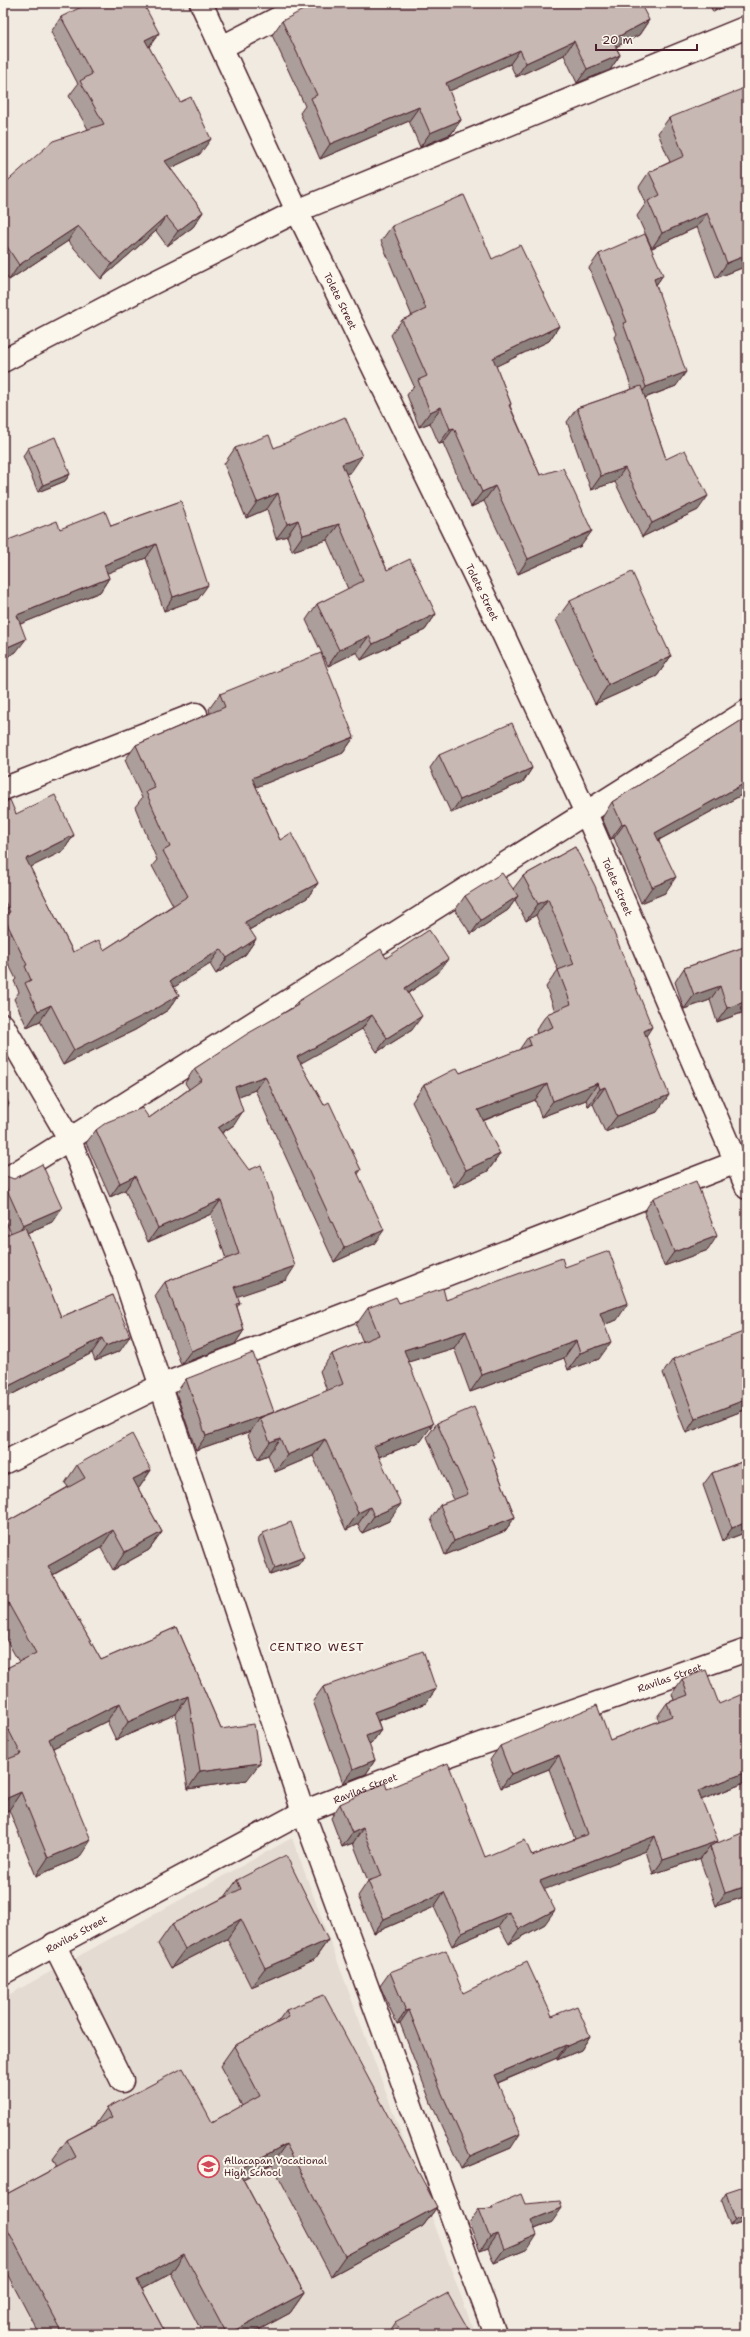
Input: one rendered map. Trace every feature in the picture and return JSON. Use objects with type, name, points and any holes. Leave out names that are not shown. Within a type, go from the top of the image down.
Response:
[{"type":"street","name":"Tolete Street","points":[[201,3],[298,211],[490,608],[586,813],[741,1160],[747,1188]]},
{"type":"street","points":[[222,47],[307,3]]},
{"type":"street","points":[[3,361],[143,288],[298,211],[747,27]]},
{"type":"street","points":[[3,1182],[747,711]]},
{"type":"street","points":[[3,789],[196,714]]},
{"type":"street","points":[[3,1025],[70,1140],[123,1273],[303,1812],[495,2334]]},
{"type":"street","points":[[3,1463],[160,1386],[741,1160]]},
{"type":"street","name":"Ravilas Street","points":[[3,1973],[54,1944],[303,1812],[447,1756],[747,1650]]},
{"type":"street","points":[[54,1944],[122,2081]]},
{"type":"shaded area","name":"Allacapan Vocational High School","points":[[292,1838],[475,2334],[3,2334],[3,1998]]},
{"type":"building","points":[[89,3],[143,3],[159,33],[145,40],[180,102],[191,97],[211,139],[165,161],[203,212],[178,231],[166,216],[112,264],[78,226],[19,265],[6,245],[3,246],[3,185],[53,141],[104,124],[80,81],[92,74],[61,17]]},
{"type":"building","points":[[316,3],[640,3],[649,20],[612,40],[620,55],[587,69],[574,41],[526,63],[520,50],[446,83],[461,120],[430,133],[419,107],[330,144],[311,98],[317,95],[282,21]]},
{"type":"building","points":[[747,87],[747,255],[727,263],[707,213],[662,233],[648,201],[660,195],[649,172],[684,156],[669,118]]},
{"type":"building","points":[[464,195],[492,259],[520,245],[559,326],[493,358],[511,404],[509,405],[540,475],[563,468],[592,531],[528,559],[495,486],[482,492],[454,428],[450,429],[441,407],[430,412],[418,380],[427,376],[402,320],[426,309],[392,226]]},
{"type":"building","points":[[645,234],[663,275],[654,279],[686,372],[646,387],[623,323],[627,322],[599,254]]},
{"type":"building","points":[[641,386],[666,459],[685,450],[708,496],[652,523],[625,468],[601,476],[577,408]]},
{"type":"building","points":[[345,417],[362,456],[342,464],[387,570],[410,559],[436,614],[373,644],[369,636],[339,650],[317,604],[363,581],[339,524],[303,535],[298,520],[287,524],[278,493],[257,502],[235,448],[269,435],[274,448]]},
{"type":"building","points":[[55,437],[70,474],[43,485],[28,448]]},
{"type":"building","points":[[181,501],[208,585],[173,597],[156,544],[104,565],[109,578],[17,615],[26,639],[3,649],[3,542],[57,521],[60,529],[105,511],[111,526]]},
{"type":"building","points":[[632,572],[671,656],[608,685],[570,601]]},
{"type":"building","points":[[321,653],[354,737],[252,778],[280,840],[291,833],[318,883],[245,922],[256,939],[227,958],[221,949],[170,981],[179,995],[146,1014],[74,1050],[51,1005],[38,1011],[25,983],[31,980],[25,966],[27,965],[3,915],[10,912],[3,898],[3,803],[10,800],[16,814],[55,795],[74,835],[26,859],[73,952],[99,940],[104,950],[188,896],[163,851],[170,847],[146,792],[155,788],[136,745],[225,707],[220,694]]},
{"type":"building","points":[[747,717],[747,782],[655,833],[676,877],[652,887],[625,823],[622,824],[612,802]]},
{"type":"building","points":[[512,723],[532,768],[460,800],[439,755]]},
{"type":"building","points":[[575,847],[595,886],[652,1027],[644,1031],[669,1095],[617,1116],[605,1087],[600,1089],[598,1083],[553,1101],[547,1084],[478,1110],[500,1154],[466,1170],[424,1085],[457,1068],[460,1073],[531,1045],[528,1037],[553,1027],[547,1014],[571,1004],[558,970],[574,964],[548,899],[538,904],[523,876]]},
{"type":"building","points":[[502,873],[518,896],[481,920],[465,896]]},
{"type":"building","points":[[429,930],[448,959],[405,988],[422,1016],[387,1038],[372,1015],[297,1057],[324,1105],[329,1102],[361,1170],[357,1172],[384,1230],[344,1248],[265,1076],[235,1087],[243,1111],[218,1128],[249,1170],[261,1165],[295,1266],[234,1287],[240,1303],[236,1304],[244,1330],[191,1351],[165,1282],[239,1254],[221,1200],[158,1228],[135,1176],[120,1183],[96,1130],[107,1122],[142,1108],[149,1118],[202,1080],[194,1069],[247,1034],[298,1005],[297,1002],[381,949],[386,958]]},
{"type":"building","points":[[747,946],[747,1001],[727,1008],[720,986],[694,995],[684,968]]},
{"type":"building","points":[[3,1091],[9,1104],[3,1107]]},
{"type":"building","points":[[42,1164],[62,1208],[23,1225],[3,1181],[3,1175],[14,1179]]},
{"type":"building","points":[[696,1181],[717,1236],[674,1252],[653,1198]]},
{"type":"building","points":[[25,1227],[61,1317],[113,1295],[130,1336],[106,1346],[102,1338],[3,1389],[3,1236]]},
{"type":"building","points":[[609,1251],[628,1303],[600,1313],[611,1342],[580,1353],[576,1341],[482,1375],[466,1331],[404,1350],[433,1424],[374,1446],[401,1504],[374,1516],[370,1507],[358,1513],[325,1439],[287,1455],[280,1438],[270,1442],[260,1418],[343,1384],[332,1354],[379,1335],[368,1308],[396,1297],[399,1303],[443,1288],[446,1300],[562,1258],[565,1267]]},
{"type":"building","points":[[743,1332],[747,1344],[747,1399],[695,1419],[673,1359]]},
{"type":"building","points":[[253,1353],[274,1412],[206,1436],[186,1379]]},
{"type":"building","points":[[474,1407],[495,1458],[492,1459],[515,1517],[454,1541],[440,1505],[468,1494],[437,1423]]},
{"type":"building","points":[[132,1434],[151,1470],[133,1479],[162,1532],[125,1552],[113,1530],[48,1566],[101,1660],[177,1627],[221,1729],[254,1724],[260,1763],[200,1771],[188,1696],[128,1722],[120,1703],[49,1739],[91,1840],[48,1858],[21,1792],[3,1800],[3,1761],[21,1754],[3,1719],[3,1670],[36,1653],[3,1594],[3,1524],[85,1478],[77,1465]]},
{"type":"building","points":[[747,1460],[747,1522],[732,1528],[712,1473]]},
{"type":"building","points":[[291,1522],[304,1557],[275,1568],[263,1533]]},
{"type":"building","points":[[423,1651],[436,1689],[374,1712],[381,1730],[366,1736],[375,1760],[353,1769],[323,1687]]},
{"type":"building","points":[[706,1670],[719,1704],[747,1692],[747,1772],[698,1791],[718,1841],[663,1860],[655,1836],[540,1881],[555,1910],[519,1929],[509,1912],[462,1932],[444,1892],[384,1919],[368,1881],[382,1876],[363,1828],[352,1833],[340,1804],[385,1783],[387,1789],[448,1763],[485,1857],[525,1840],[532,1856],[588,1834],[559,1755],[511,1774],[500,1746],[597,1705],[610,1740],[672,1716],[667,1703],[688,1695],[682,1679]]},
{"type":"building","points":[[747,1831],[747,1886],[725,1893],[710,1846]]},
{"type":"building","points":[[286,1855],[328,1940],[265,1968],[241,1919],[185,1949],[172,1924],[241,1889],[237,1880]]},
{"type":"building","points":[[446,1950],[463,1993],[527,1962],[552,2016],[577,2006],[590,2036],[494,2075],[520,2134],[470,2156],[440,2089],[409,2010],[406,2011],[390,1972]]},
{"type":"building","points":[[324,1995],[437,2207],[345,2256],[286,2144],[238,2170],[304,2293],[227,2334],[184,2254],[137,2280],[166,2334],[63,2334],[3,2221],[3,2196],[76,2157],[67,2140],[112,2117],[107,2108],[183,2068],[212,2122],[260,2096],[234,2046],[289,2017],[286,2010]]},
{"type":"building","points":[[747,2186],[747,2215],[735,2219],[726,2193]]},
{"type":"building","points":[[521,2194],[525,2204],[560,2201],[562,2208],[531,2220],[537,2235],[504,2249],[498,2234],[490,2237],[479,2209],[493,2208],[492,2206]]},
{"type":"building","points":[[448,2293],[471,2334],[388,2334],[398,2328],[395,2322]]},
{"type":"place","name":"Allacapan Vocational High School","points":[[208,2166]]},
{"type":"district","name":"CENTRO WEST","points":[[317,1647]]}]
